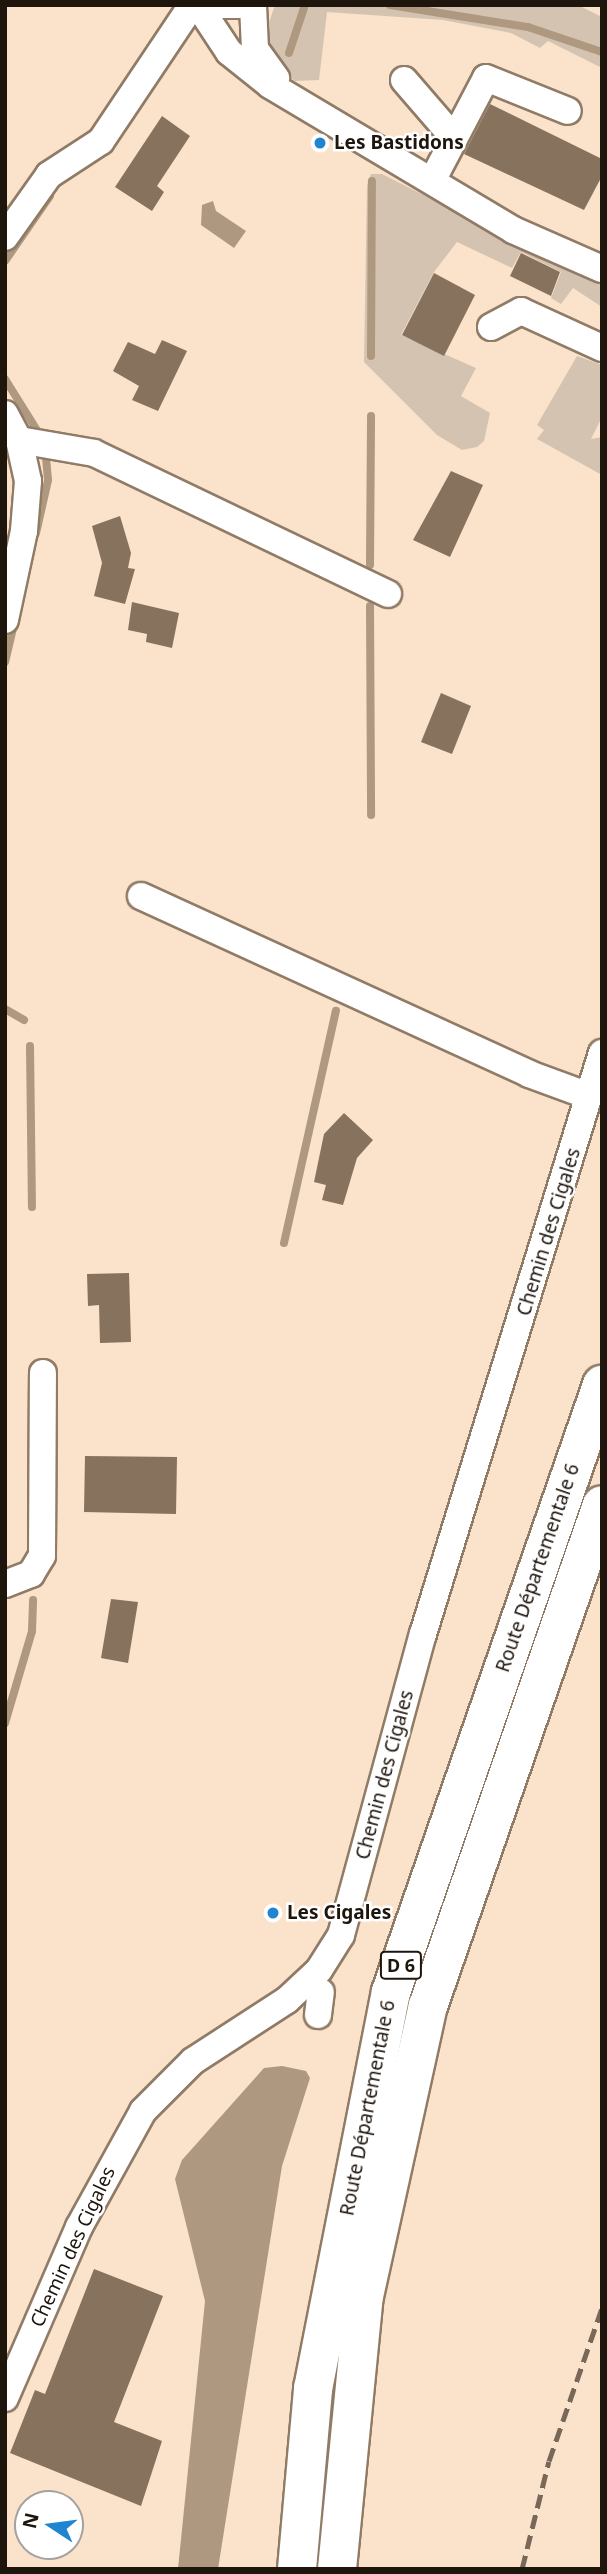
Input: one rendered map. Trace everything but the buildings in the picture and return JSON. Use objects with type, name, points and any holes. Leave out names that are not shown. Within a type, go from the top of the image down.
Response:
[{"type":"highway","name":"Route Départementale 6","points":[[297,2569],[313,2389],[391,1992],[602,1385]]},
{"type":"highway","name":"Route Départementale 6","points":[[337,2569],[364,2296],[428,2006],[602,1505]]},
{"type":"street","points":[[5,237],[49,175],[101,141],[192,5]]},
{"type":"street","points":[[199,5],[239,5]]},
{"type":"street","points":[[199,5],[229,52],[300,101],[513,230],[602,269]]},
{"type":"street","points":[[253,5],[255,49],[269,72],[300,101]]},
{"type":"street","points":[[432,181],[486,78],[568,111]]},
{"type":"street","points":[[404,80],[454,138]]},
{"type":"street","points":[[491,327],[521,311],[602,348]]},
{"type":"street","points":[[5,414],[19,440],[28,481],[24,531],[5,620]]},
{"type":"street","points":[[19,440],[94,453],[388,594]]},
{"type":"street","points":[[141,896],[529,1074],[589,1096]]},
{"type":"street","name":"Chemin des Cigales","points":[[5,2398],[79,2227],[143,2111],[193,2061],[295,1993],[319,1970],[341,1935],[423,1634],[602,1053]]},
{"type":"street","points":[[5,1584],[31,1574],[42,1556],[43,1373]]},
{"type":"shaded area","points":[[275,5],[578,5],[602,17],[602,68],[548,41],[540,48],[511,33],[443,20],[327,12],[319,80],[295,81],[269,63],[266,31]]},
{"type":"shaded area","points":[[371,174],[382,174],[602,285],[602,307],[573,288],[561,304],[551,298],[561,272],[521,252],[512,268],[457,242],[434,272],[401,335],[476,368],[461,396],[490,413],[484,441],[477,447],[462,450],[437,435],[364,362],[367,186]]},
{"type":"shaded area","points":[[213,201],[216,211],[246,231],[234,248],[201,225],[202,205]]},
{"type":"shaded area","points":[[577,356],[602,365],[602,417],[591,439],[602,437],[602,475],[537,439],[544,430],[537,425]]},
{"type":"shaded area","points":[[282,2066],[306,2071],[310,2078],[282,2166],[218,2569],[178,2569],[205,2301],[175,2179],[182,2160],[264,2068]]},
{"type":"waterway","points":[[289,53],[305,5]]},
{"type":"waterway","points":[[390,5],[528,27],[602,52]]},
{"type":"waterway","points":[[371,356],[372,181]]},
{"type":"waterway","points":[[5,261],[50,196]]},
{"type":"waterway","points":[[5,379],[38,432]]},
{"type":"waterway","points":[[370,565],[371,416]]},
{"type":"waterway","points":[[36,533],[48,480],[46,457]]},
{"type":"waterway","points":[[370,606],[371,815]]},
{"type":"waterway","points":[[5,662],[15,620]]},
{"type":"waterway","points":[[5,1009],[24,1020]]},
{"type":"waterway","points":[[284,1243],[336,1011]]},
{"type":"waterway","points":[[30,1046],[32,1207]]},
{"type":"waterway","points":[[5,1723],[32,1631],[33,1600]]},
{"type":"railway","points":[[522,2569],[549,2461],[602,2308]]},
{"type":"place","name":"Les Bastidons","points":[[320,143]]},
{"type":"place","name":"Les Cigales","points":[[273,1913]]}]
